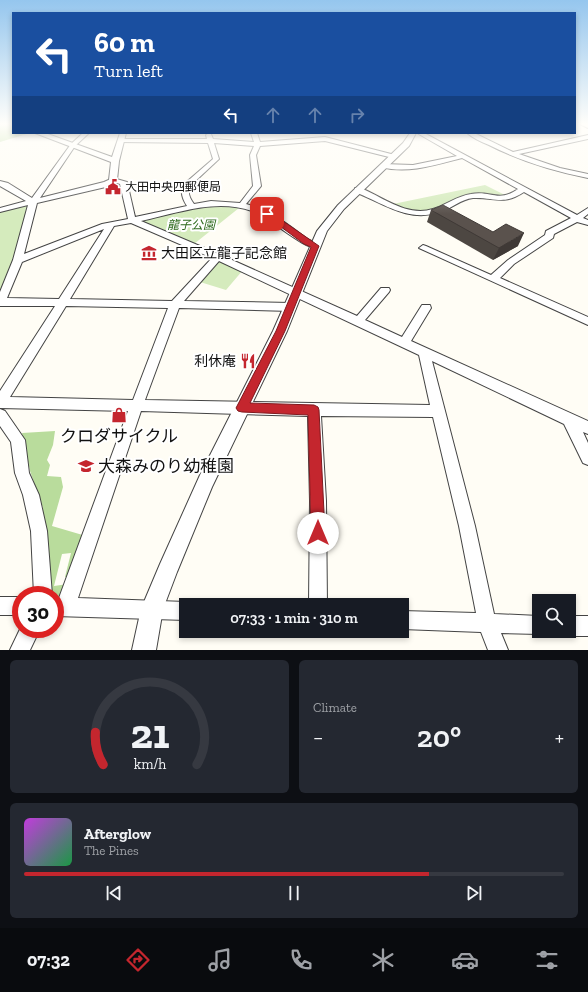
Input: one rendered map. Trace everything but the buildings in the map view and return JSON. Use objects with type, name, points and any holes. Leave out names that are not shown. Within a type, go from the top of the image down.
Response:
[{"type":"street","points":[[66,154],[33,202],[18,260],[0,302],[175,304],[293,300]]},
{"type":"street","points":[[98,154],[115,161]]},
{"type":"street","points":[[113,180],[117,154]]},
{"type":"street","points":[[191,206],[187,200],[185,189],[186,185],[216,159],[215,154]]},
{"type":"street","points":[[241,206],[257,186],[253,162],[254,154]]},
{"type":"street","points":[[368,154],[388,161],[394,169],[408,168],[463,156]]},
{"type":"street","points":[[144,650],[152,609],[167,572],[206,481],[293,300],[315,246],[327,222],[395,154]]},
{"type":"street","points":[[460,154],[588,223]]},
{"type":"street","points":[[516,154],[552,169],[588,176]]},
{"type":"street","points":[[0,210],[107,184],[113,180],[123,182],[132,220]]},
{"type":"street","points":[[0,183],[6,185],[33,202]]},
{"type":"street","points":[[358,190],[376,197],[391,207],[416,213],[429,213],[467,197],[485,196],[505,198],[524,189]]},
{"type":"street","points":[[18,260],[111,225],[191,206],[224,202],[267,214],[306,242],[315,246]]},
{"type":"street","points":[[495,279],[496,275],[510,262],[550,236],[549,233],[573,220],[578,219],[588,210]]},
{"type":"street","points":[[132,220],[218,257],[293,300],[358,322],[588,428]]},
{"type":"street","points":[[0,402],[111,225]]},
{"type":"street","points":[[423,248],[588,321]]},
{"type":"street","points":[[64,597],[175,304],[218,257]]},
{"type":"street","points":[[358,322],[385,290]]},
{"type":"street","points":[[404,344],[426,308]]},
{"type":"street","points":[[424,353],[467,526],[487,623],[498,650]]},
{"type":"street","points":[[0,402],[314,410],[438,411]]},
{"type":"street","points":[[314,410],[318,501],[318,598]]},
{"type":"street","points":[[0,415],[18,440],[22,473],[30,495],[39,531],[42,586]]},
{"type":"street","points":[[568,419],[588,458]]},
{"type":"street","points":[[0,606],[12,606]]},
{"type":"street","points":[[64,608],[179,611]]},
{"type":"street","points":[[409,620],[532,625]]},
{"type":"street","points":[[576,626],[588,626]]},
{"type":"street","points":[[20,650],[26,638]]},
{"type":"green space","points":[[485,185],[507,196],[482,194],[435,209],[420,212],[405,210],[393,204]]},
{"type":"green space","points":[[32,204],[0,302],[0,210]]},
{"type":"green space","name":"龍子公園","points":[[222,204],[239,208],[194,244],[141,221],[192,208]]},
{"type":"green space","points":[[220,261],[243,270],[226,290],[200,282]]},
{"type":"green space","points":[[55,431],[53,445],[47,460],[50,465],[47,476],[61,477],[63,487],[52,526],[86,536],[64,600],[64,586],[54,586],[50,586],[43,536],[43,508],[30,471],[22,433]],"holes":[[[71,553],[65,577],[70,577],[68,584],[54,586],[62,554]]]},
{"type":"place","name":"大田中央四郵便局","points":[[113,187]]},
{"type":"place","name":"大田区立龍子記念館","points":[[149,253]]},
{"type":"place","name":"利休庵","points":[[248,361]]},
{"type":"place","name":"クロダサイクル","points":[[119,415]]},
{"type":"place","name":"大森みのり幼稚園","points":[[86,466]]},
{"type":"route","points":[[267,214],[306,242],[315,246],[280,331],[242,408],[314,410],[318,533]]}]
